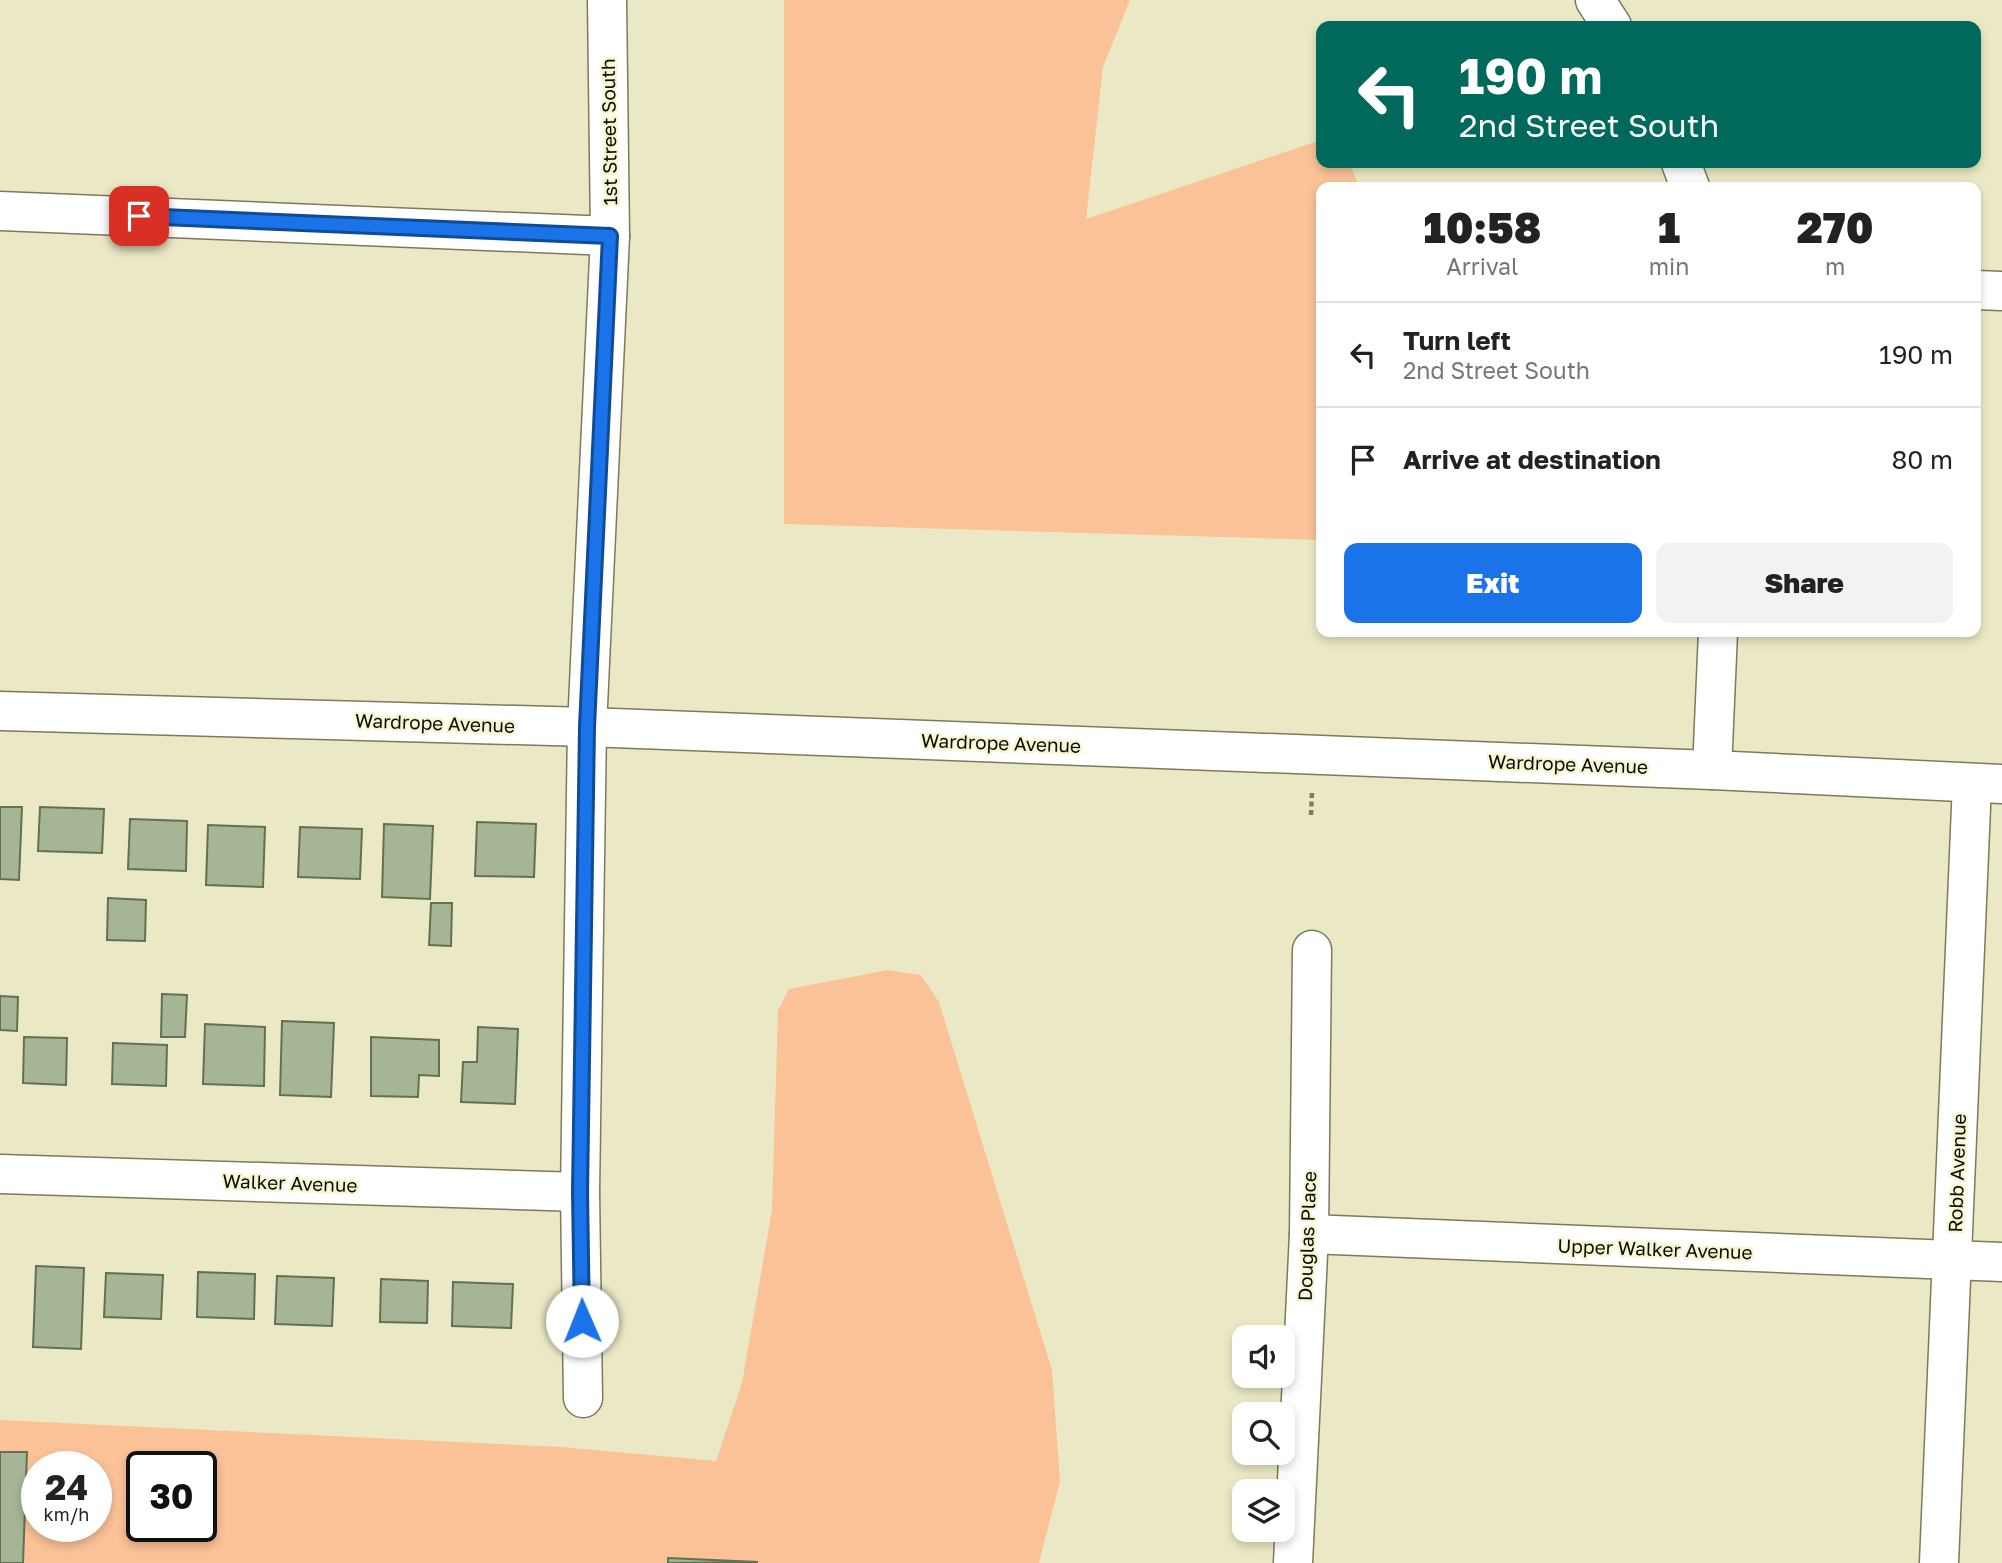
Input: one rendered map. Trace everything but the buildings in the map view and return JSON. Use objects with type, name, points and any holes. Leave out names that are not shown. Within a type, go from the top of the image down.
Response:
[{"type":"street","name":"1st Street South","points":[[583,1398],[580,1192],[587,727],[610,236],[607,0]]},
{"type":"street","points":[[1595,0],[1609,21]]},
{"type":"street","points":[[0,211],[610,236]]},
{"type":"street","points":[[1981,290],[2002,291]]},
{"type":"street","points":[[1712,770],[1718,637]]},
{"type":"street","name":"Wardrope Avenue","points":[[0,711],[587,727],[1712,770],[1987,784]]},
{"type":"street","name":"Robb Avenue","points":[[1939,1563],[1954,1261],[1987,784]]},
{"type":"street","name":"Douglas Place","points":[[1293,1563],[1309,1234],[1312,950]]},
{"type":"street","name":"Walker Avenue","points":[[0,1174],[580,1192]]},
{"type":"street","name":"Upper Walker Avenue","points":[[1309,1234],[2002,1262]]},
{"type":"path","points":[[1311,815],[1312,786]]},
{"type":"shaded area","points":[[784,0],[1130,0],[1103,67],[1086,219],[1316,142],[1316,168],[1352,168],[1357,182],[1316,182],[1316,540],[784,524]]},
{"type":"shaded area","points":[[888,970],[921,975],[939,1002],[1052,1370],[1060,1481],[1039,1563],[0,1563],[0,1420],[561,1447],[716,1461],[742,1383],[772,1210],[778,1011],[789,989]]},
{"type":"route","points":[[139,216],[610,236],[587,727],[580,1192],[582,1321]]}]
